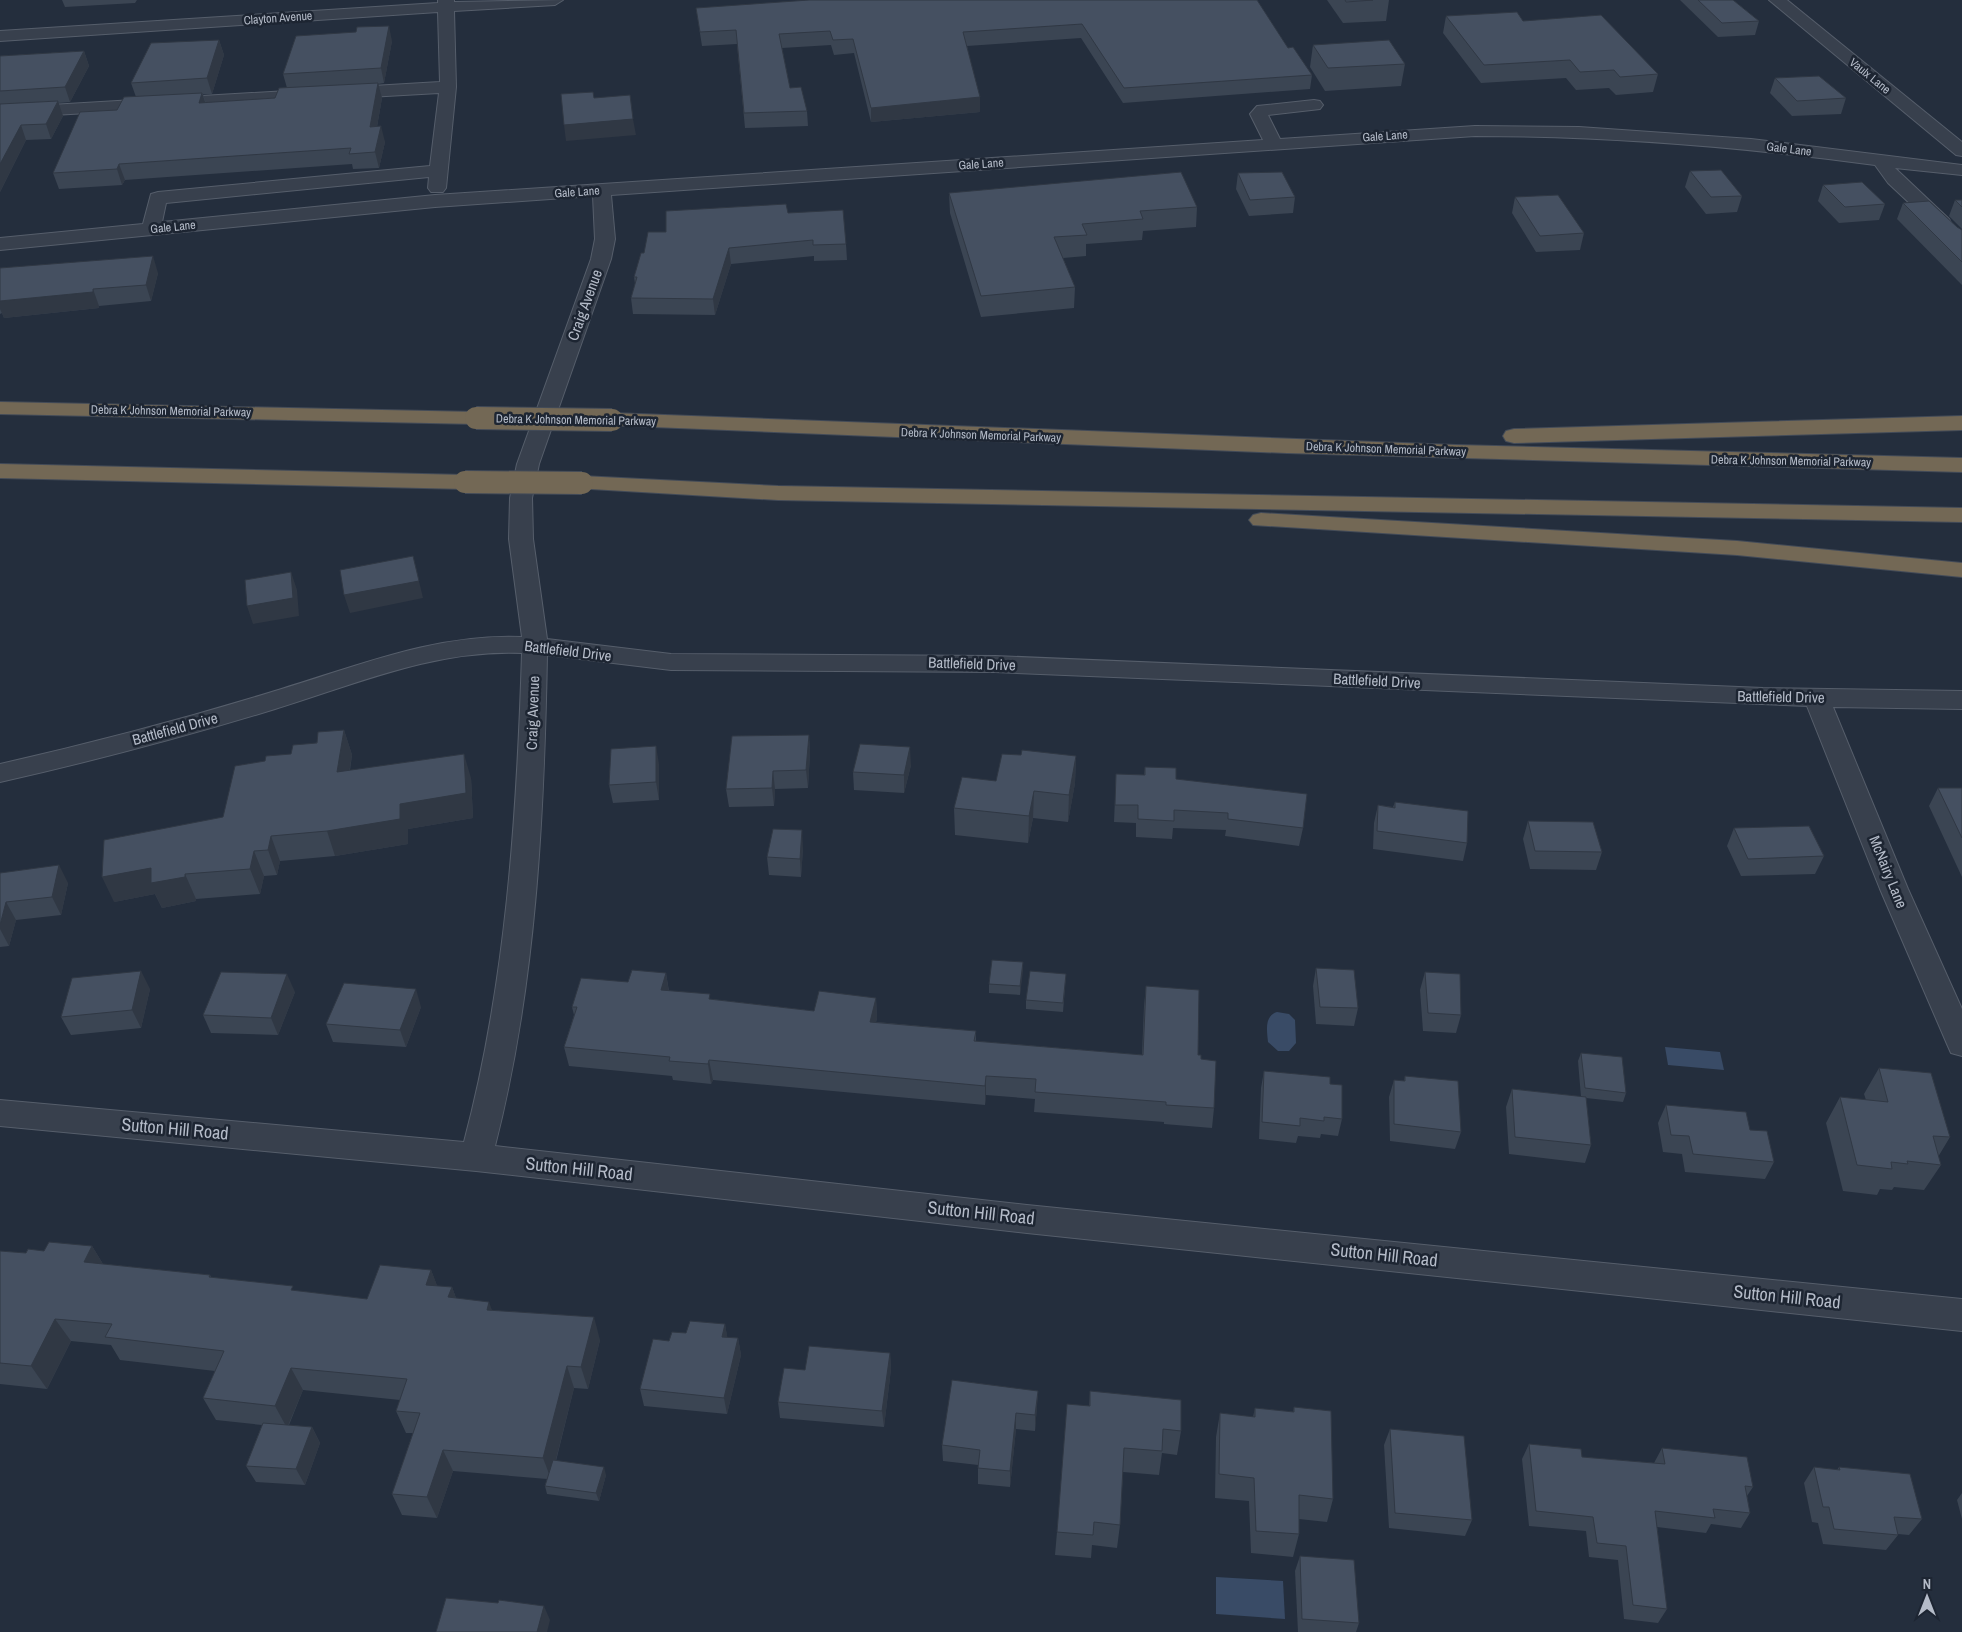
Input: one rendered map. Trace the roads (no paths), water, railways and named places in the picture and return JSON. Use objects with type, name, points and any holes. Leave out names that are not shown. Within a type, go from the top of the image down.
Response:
[{"type":"highway","name":"Debra K Johnson Memorial Parkway","points":[[0,408],[612,420],[1767,462],[1962,465]]},
{"type":"highway","points":[[1134,440],[1503,436],[1962,423]]},
{"type":"highway","points":[[0,471],[582,483],[1598,539],[1845,557],[1962,570]]},
{"type":"highway","points":[[778,493],[1962,515]]},
{"type":"street","name":"Clayton Avenue","points":[[0,36],[446,4],[555,0]]},
{"type":"street","name":"Vaulx Lane","points":[[1777,0],[1962,151]]},
{"type":"street","points":[[435,201],[448,87],[446,4]]},
{"type":"street","points":[[0,113],[448,87]]},
{"type":"street","points":[[1273,144],[1259,114],[1263,110],[1314,105]]},
{"type":"street","points":[[1932,127],[1952,125]]},
{"type":"street","name":"Gale Lane","points":[[0,244],[435,201],[1475,131],[1542,130],[1753,144],[1962,170]]},
{"type":"street","points":[[1881,161],[1894,179],[1948,228]]},
{"type":"street","points":[[151,229],[158,198],[438,171]]},
{"type":"street","name":"Craig Avenue","points":[[476,1157],[495,1084],[509,995],[525,854],[533,718],[535,644],[521,539],[521,498],[528,464],[580,323],[601,259],[605,239],[602,190]]},
{"type":"street","name":"Battlefield Drive","points":[[0,773],[178,729],[380,667],[430,654],[486,645],[535,644],[628,658],[672,662],[995,664],[1646,693],[1962,700]]},
{"type":"street","name":"McNairy Lane","points":[[1817,698],[1894,889],[1962,1044]]},
{"type":"street","name":"Sutton Hill Road","points":[[0,1113],[476,1157],[1027,1218],[1962,1315]]},
{"type":"water","points":[[1277,1012],[1289,1014],[1295,1020],[1296,1043],[1289,1051],[1278,1051],[1268,1042],[1268,1020]]},
{"type":"water","points":[[1665,1047],[1720,1052],[1724,1070],[1668,1065]]},
{"type":"water","points":[[1216,1577],[1283,1581],[1285,1619],[1216,1614]]}]
